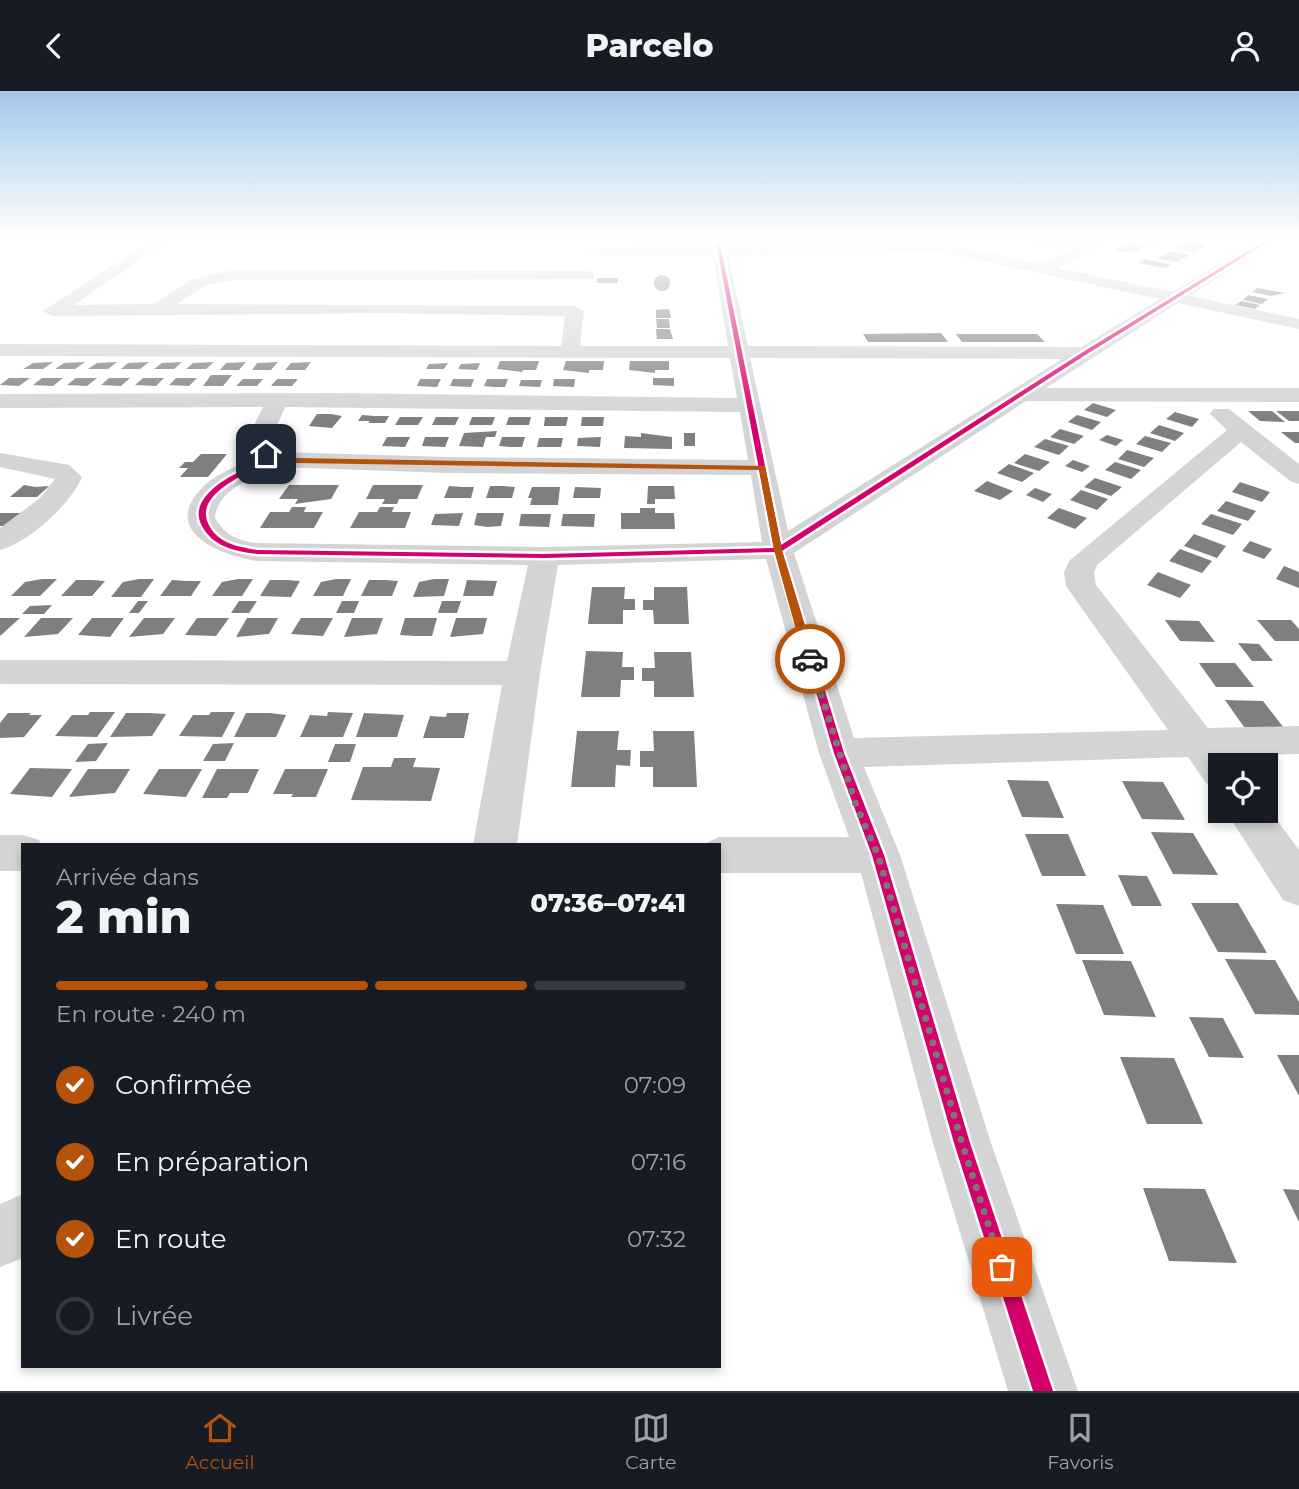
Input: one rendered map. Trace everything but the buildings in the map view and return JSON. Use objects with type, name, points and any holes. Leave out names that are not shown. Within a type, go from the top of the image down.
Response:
[{"type":"street","points":[[0,342],[71,299]]},
{"type":"street","points":[[158,309],[174,299]]},
{"type":"street","points":[[332,385],[387,299]]},
{"type":"street","points":[[570,350],[575,311],[580,299]]},
{"type":"street","points":[[729,299],[778,550],[839,753],[878,855],[962,1143],[1042,1391]]},
{"type":"street","points":[[763,468],[447,465],[275,459],[241,473],[208,498],[201,508],[204,527],[216,541],[230,548],[257,552],[545,556],[778,550],[1085,353],[1178,299],[1299,324]]},
{"type":"street","points":[[54,310],[380,308],[575,311]]},
{"type":"street","points":[[0,350],[1085,353]]},
{"type":"street","points":[[0,401],[277,400],[332,385],[748,405]]},
{"type":"street","points":[[1023,394],[1299,395]]},
{"type":"street","points":[[1197,395],[1299,476]]},
{"type":"street","points":[[275,459],[266,454],[258,442],[277,400]]},
{"type":"street","points":[[1208,755],[1081,586],[1079,573],[1084,561],[1241,430]]},
{"type":"street","points":[[0,460],[61,470],[69,477],[67,486],[0,541]]},
{"type":"street","points":[[495,843],[522,673],[545,556]]},
{"type":"street","points":[[0,672],[522,673]]},
{"type":"street","points":[[1235,753],[1299,740]]},
{"type":"street","points":[[839,753],[1208,758]]},
{"type":"street","points":[[1255,823],[1299,886]]},
{"type":"street","points":[[0,853],[21,853]]},
{"type":"street","points":[[721,855],[878,855]]},
{"type":"street","points":[[0,1236],[21,1226]]},
{"type":"cycle path","points":[[729,299],[778,550],[839,753],[878,855],[962,1143],[1043,1391]]},
{"type":"cycle path","points":[[275,459],[222,485],[202,506],[201,518],[208,531],[219,541],[257,552],[545,556],[778,550],[1173,299]]},
{"type":"way so far","points":[[810,659],[856,805],[878,855],[962,1143],[1002,1267]]},
{"type":"route","points":[[266,454],[275,459],[295,461],[763,468],[778,550],[810,659]]}]
